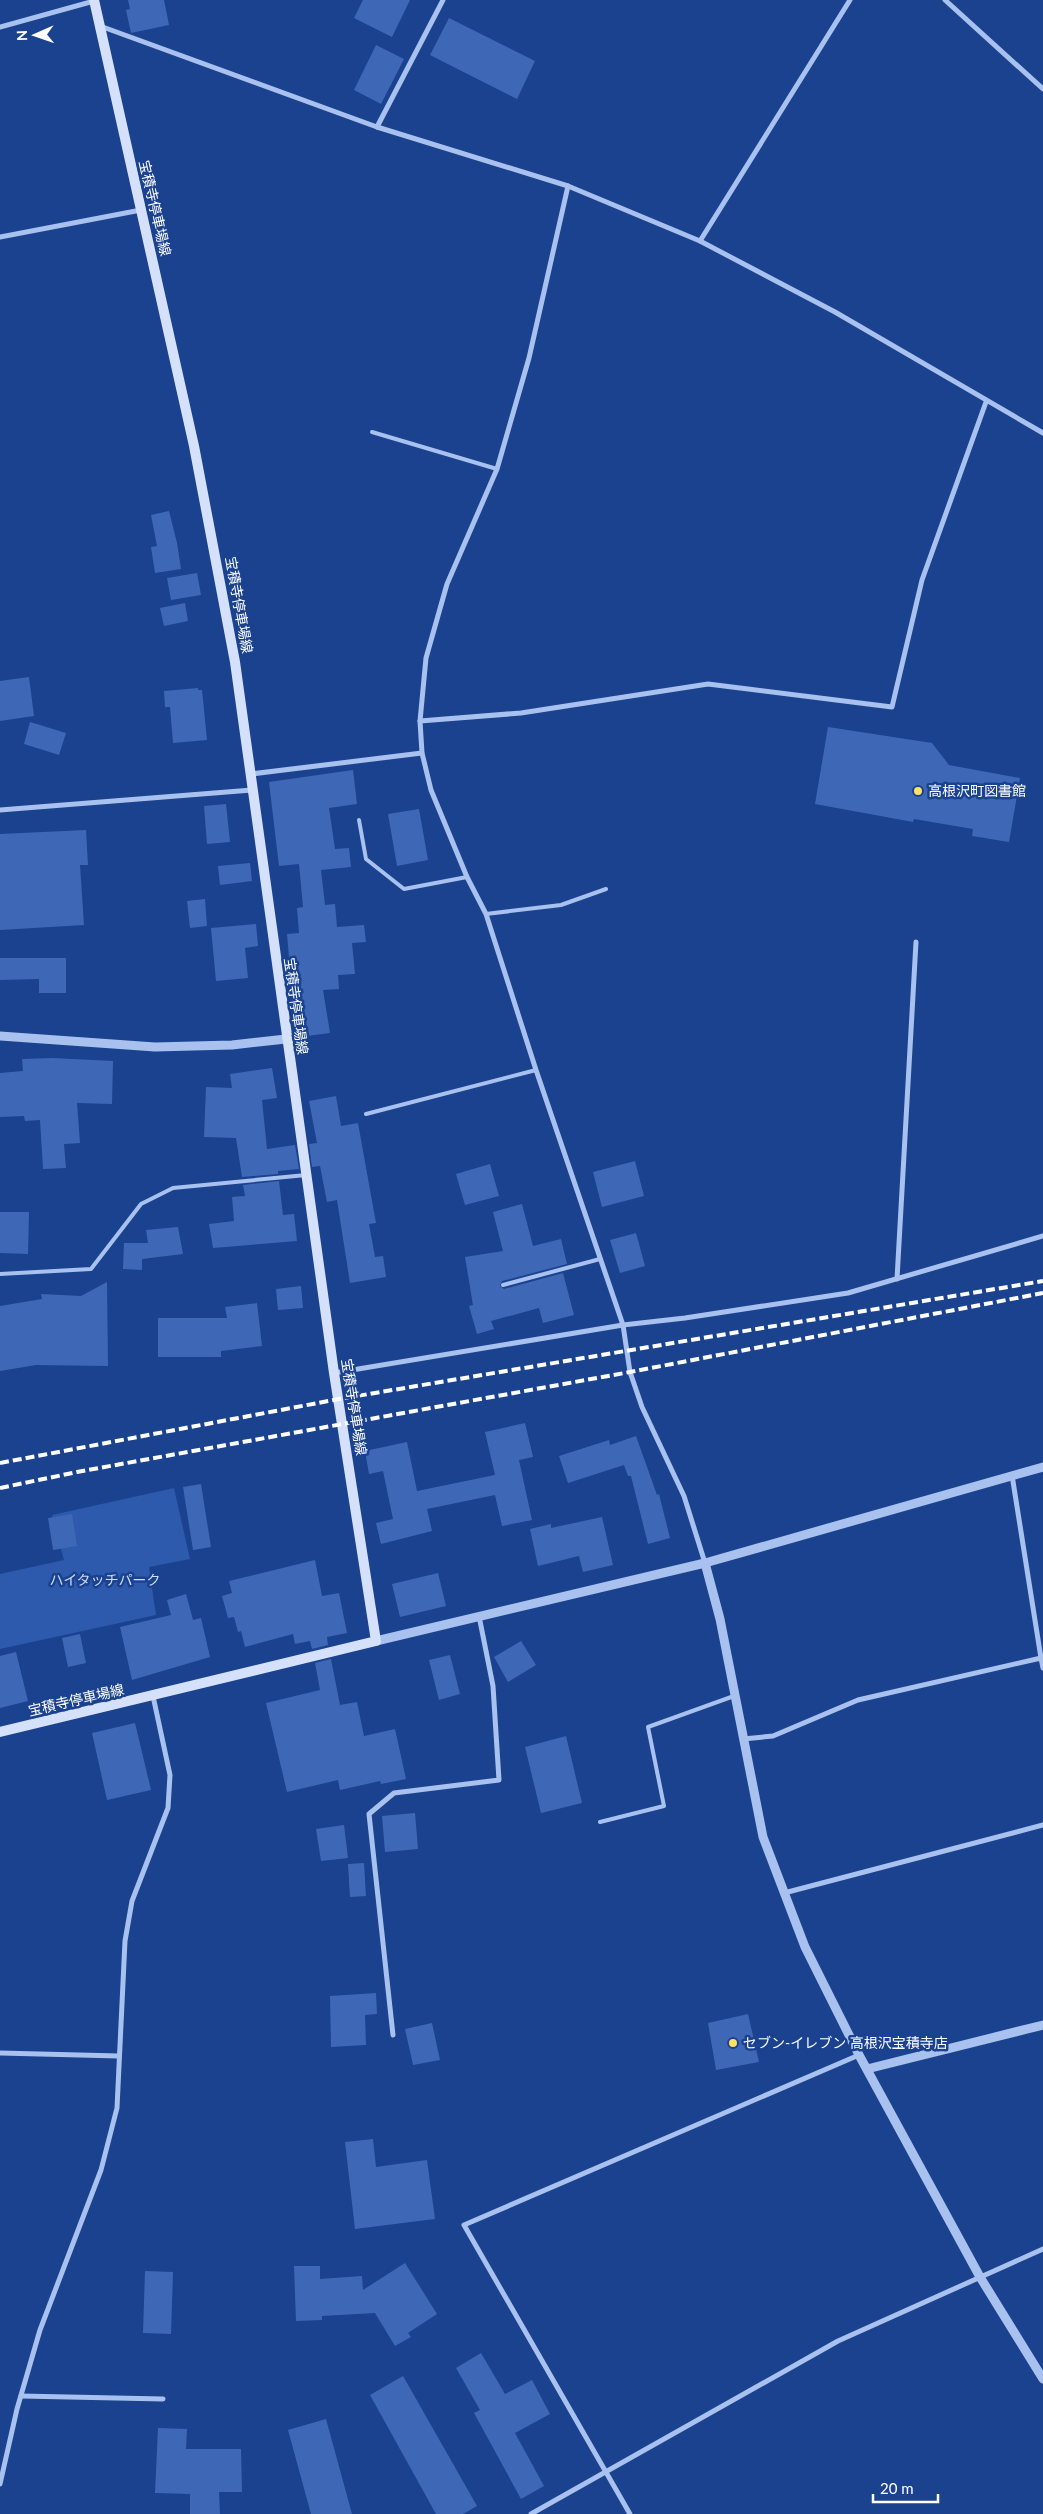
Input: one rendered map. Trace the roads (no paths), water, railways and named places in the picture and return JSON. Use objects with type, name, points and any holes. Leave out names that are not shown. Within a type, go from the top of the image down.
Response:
[{"type":"main road","name":"宝積寺停車場線","points":[[0,1732],[376,1641],[334,1373],[235,662],[215,551],[94,1]]},
{"type":"street","points":[[377,127],[443,0]]},
{"type":"street","points":[[700,241],[850,0]]},
{"type":"street","points":[[945,0],[1043,89]]},
{"type":"street","points":[[0,28],[94,1]]},
{"type":"street","points":[[100,26],[377,127],[568,186],[700,241],[835,312],[986,402],[1043,433]]},
{"type":"street","points":[[568,186],[529,358],[497,469],[447,584],[426,658],[420,721],[422,753],[430,790],[466,877],[486,914],[536,1070],[623,1325],[630,1372],[642,1407],[684,1496],[706,1563],[720,1620],[763,1837],[784,1893],[805,1947],[859,2055],[980,2277],[1043,2380]]},
{"type":"street","points":[[0,237],[141,210]]},
{"type":"street","points":[[420,721],[521,713],[708,684],[892,707],[922,580],[986,402]]},
{"type":"street","points":[[250,774],[422,753]]},
{"type":"street","points":[[0,810],[252,790]]},
{"type":"street","points":[[897,1279],[916,942]]},
{"type":"street","points":[[0,1036],[164,1047],[232,1045],[286,1039]]},
{"type":"street","points":[[334,1373],[623,1325],[686,1318],[848,1293],[1043,1236]]},
{"type":"street","points":[[376,1641],[706,1563],[1043,1467]]},
{"type":"street","points":[[1012,1475],[1043,1668]]},
{"type":"street","points":[[393,2036],[369,1814],[394,1793],[500,1780],[493,1686],[479,1616]]},
{"type":"street","points":[[744,1739],[773,1736],[858,1700],[1041,1658]]},
{"type":"street","points":[[0,2484],[21,2396],[40,2330],[101,2170],[117,2108],[125,1941],[132,1901],[168,1808],[170,1775],[153,1696]]},
{"type":"street","points":[[784,1893],[1043,1825]]},
{"type":"street","points":[[867,2069],[1043,2025]]},
{"type":"street","points":[[0,2053],[119,2056]]},
{"type":"street","points":[[630,2514],[464,2225],[859,2055]]},
{"type":"street","points":[[531,2514],[838,2341],[1043,2249]]},
{"type":"street","points":[[21,2396],[163,2398]]},
{"type":"lane","points":[[372,432],[497,469]]},
{"type":"lane","points":[[359,820],[366,859],[404,889],[466,877]]},
{"type":"lane","points":[[486,914],[561,905],[606,889]]},
{"type":"lane","points":[[366,1114],[536,1070]]},
{"type":"lane","points":[[0,1274],[91,1269],[140,1204],[173,1188],[306,1175]]},
{"type":"lane","points":[[503,1285],[600,1259]]},
{"type":"lane","points":[[600,1822],[664,1806],[648,1727],[735,1696]]},
{"type":"railway","points":[[0,1463],[339,1399],[1043,1281]]},
{"type":"railway","points":[[0,1488],[77,1472],[630,1372],[1043,1293]]},
{"type":"place","name":"高根沢町図書館","points":[[918,791]]},
{"type":"place","name":"セブン-イレブン 高根沢宝積寺店","points":[[733,2043]]},
{"type":"park label","name":"ハイタッチパーク","points":[[105,1580]]}]
